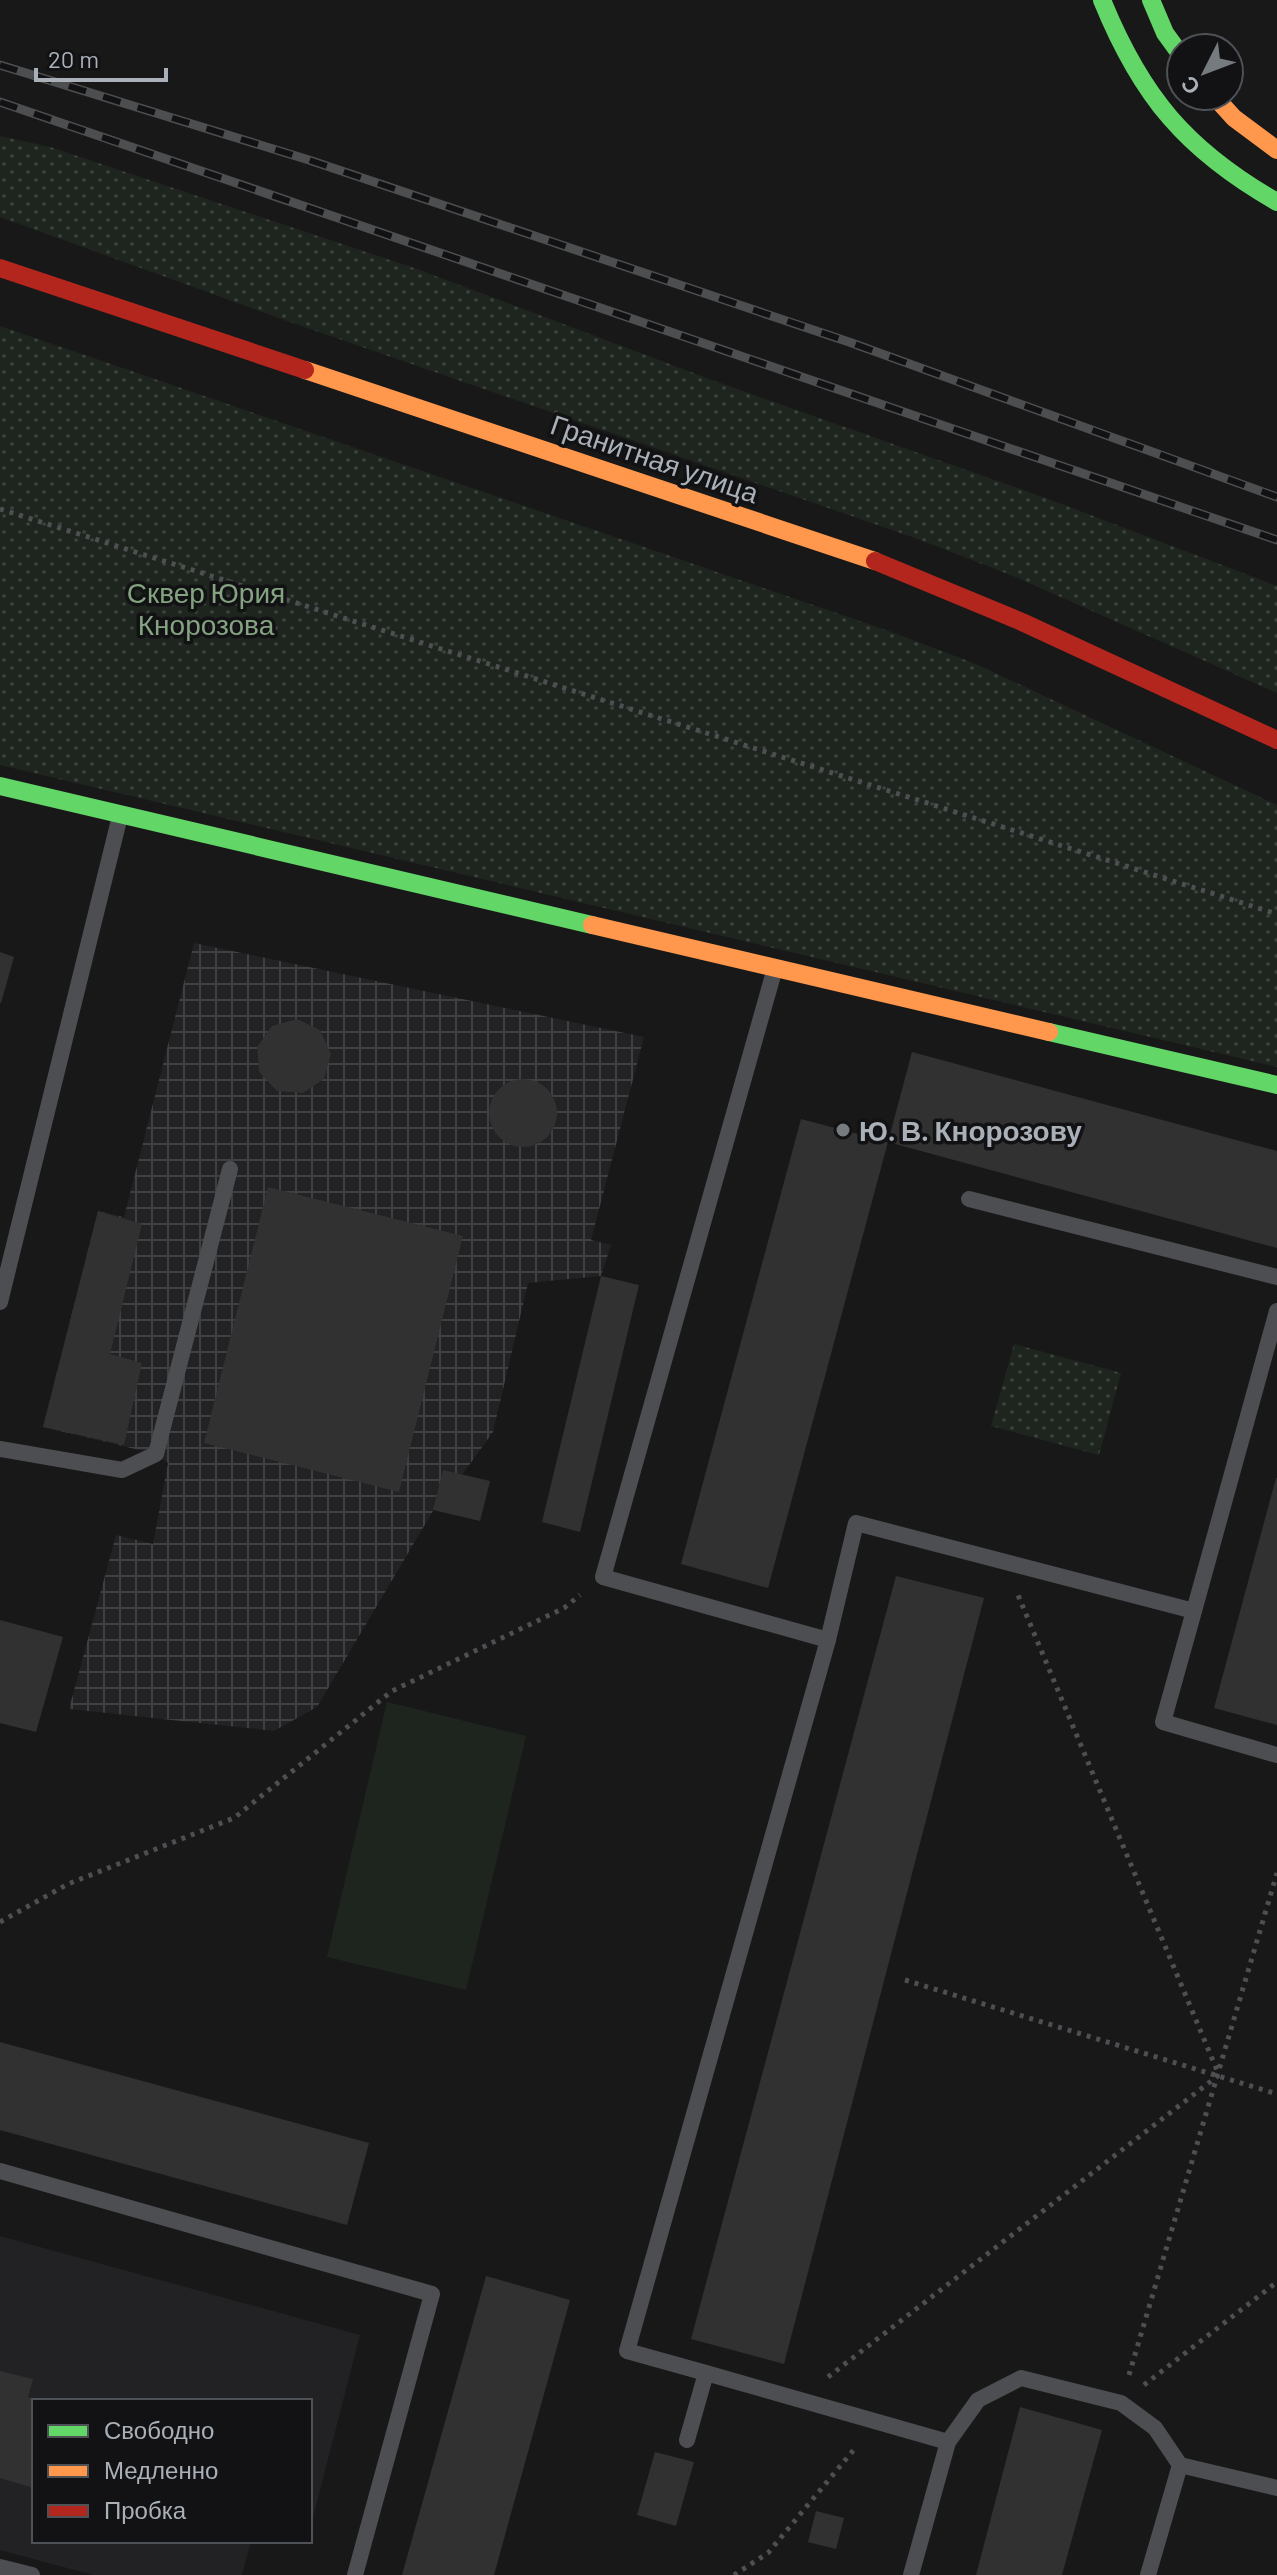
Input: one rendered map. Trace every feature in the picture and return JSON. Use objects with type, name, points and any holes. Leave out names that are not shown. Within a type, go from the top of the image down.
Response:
[{"type":"street","points":[[1102,0],[1126,56],[1163,111],[1203,154],[1251,188],[1277,202]]},
{"type":"street","points":[[1151,0],[1165,33]]},
{"type":"street","points":[[1229,112],[1277,150]]},
{"type":"street","name":"Гранитная улица","points":[[0,268],[892,567],[1022,622],[1277,740]]},
{"type":"street","points":[[0,786],[1277,1085]]},
{"type":"lane","points":[[0,1302],[120,814]]},
{"type":"lane","points":[[775,966],[603,1577],[828,1640]]},
{"type":"lane","points":[[0,1449],[122,1470],[156,1454],[230,1169]]},
{"type":"lane","points":[[969,1199],[1277,1277]]},
{"type":"lane","points":[[1277,1311],[1163,1722],[1277,1755]]},
{"type":"lane","points":[[948,2442],[627,2351],[828,1640],[856,1523],[1194,1611]]},
{"type":"lane","points":[[0,2171],[432,2294],[355,2575]]},
{"type":"lane","points":[[687,2440],[706,2373]]},
{"type":"lane","points":[[911,2575],[948,2442],[978,2400],[1021,2378],[1121,2403],[1155,2428],[1180,2465],[1277,2488]]},
{"type":"lane","points":[[1148,2575],[1180,2465]]},
{"type":"lane","points":[[7,2571],[32,2575]]},
{"type":"path","points":[[0,509],[1277,914]]},
{"type":"path","points":[[1004,1562],[1219,2075]]},
{"type":"path","points":[[0,1922],[68,1884],[234,1818],[392,1691],[564,1608],[603,1577]]},
{"type":"path","points":[[1121,2403],[1277,1873]]},
{"type":"path","points":[[905,1980],[1277,2094]]},
{"type":"path","points":[[799,2399],[1219,2075]]},
{"type":"path","points":[[1121,2403],[1277,2282]]},
{"type":"path","points":[[734,2575],[768,2553],[878,2422]]},
{"type":"shaded area","points":[[194,943],[644,1037],[591,1240],[611,1245],[601,1276],[528,1283],[493,1432],[462,1475],[443,1471],[433,1511],[317,1707],[274,1731],[69,1709],[116,1535],[153,1544],[168,1463],[156,1454],[43,1427],[98,1211],[124,1217]]},
{"type":"shaded area","points":[[0,2236],[360,2335],[312,2521],[312,2399],[32,2399],[32,2543],[250,2543],[242,2575],[93,2575],[0,2550]]},
{"type":"green space","points":[[0,136],[50,147],[414,268],[712,380],[1043,497],[1277,586],[1277,693],[1013,576],[918,539],[290,322],[0,217]]},
{"type":"green space","name":"Сквер Юрия Кнорозова","points":[[0,326],[886,630],[976,664],[1277,805],[1277,1067],[0,765]]},
{"type":"green space","points":[[1014,1344],[1121,1373],[1099,1455],[991,1426]]},
{"type":"green space","points":[[387,1702],[526,1736],[466,1990],[327,1957]]},
{"type":"building","points":[[0,952],[14,957],[1,1003],[0,1003]]},
{"type":"building","points":[[297,1019],[320,1030],[331,1054],[324,1079],[303,1093],[277,1091],[259,1072],[257,1047],[272,1026]]},
{"type":"building","points":[[912,1052],[1277,1151],[1277,1248],[888,1142]]},
{"type":"building","points":[[523,1079],[547,1089],[557,1113],[547,1137],[523,1147],[499,1137],[489,1113],[499,1089]]},
{"type":"building","points":[[801,1119],[888,1142],[768,1588],[681,1564]]},
{"type":"building","points":[[268,1187],[463,1236],[399,1492],[204,1443]]},
{"type":"building","points":[[98,1211],[142,1224],[110,1354],[142,1363],[124,1445],[43,1427]]},
{"type":"building","points":[[601,1276],[639,1285],[580,1532],[542,1522]]},
{"type":"building","points":[[443,1470],[490,1481],[480,1521],[433,1510]]},
{"type":"building","points":[[1277,1478],[1277,1725],[1214,1708]]},
{"type":"building","points":[[896,1576],[984,1598],[784,2364],[691,2339]]},
{"type":"building","points":[[0,1620],[63,1637],[36,1732],[0,1723]]},
{"type":"building","points":[[0,2042],[369,2143],[347,2225],[0,2130]]},
{"type":"building","points":[[486,2276],[570,2300],[494,2575],[402,2575]]},
{"type":"building","points":[[0,2371],[33,2379],[28,2397],[34,2399],[32,2487],[0,2478]]},
{"type":"building","points":[[1020,2407],[1102,2430],[1062,2575],[976,2575]]},
{"type":"building","points":[[655,2452],[694,2462],[676,2526],[637,2515]]},
{"type":"building","points":[[816,2511],[844,2518],[836,2549],[808,2542]]},
{"type":"railway","points":[[0,65],[309,160],[849,342],[1277,497]]},
{"type":"railway","points":[[0,102],[1277,540]]},
{"type":"traffic: fast","points":[[1102,0],[1133,65],[1170,118],[1217,162],[1277,202]]},
{"type":"traffic: fast","points":[[1151,0],[1165,33]]},
{"type":"traffic: fast","points":[[0,786],[592,925]]},
{"type":"traffic: fast","points":[[1049,1032],[1277,1085]]},
{"type":"traffic: slow","points":[[1229,112],[1277,150]]},
{"type":"traffic: slow","points":[[305,370],[875,561]]},
{"type":"traffic: slow","points":[[592,925],[1049,1032]]},
{"type":"traffic: jam","points":[[0,268],[305,370]]},
{"type":"traffic: jam","points":[[875,561],[1022,622],[1277,740]]},
{"type":"place","name":"Ю. В. Кнорозову","points":[[843,1130]]}]
